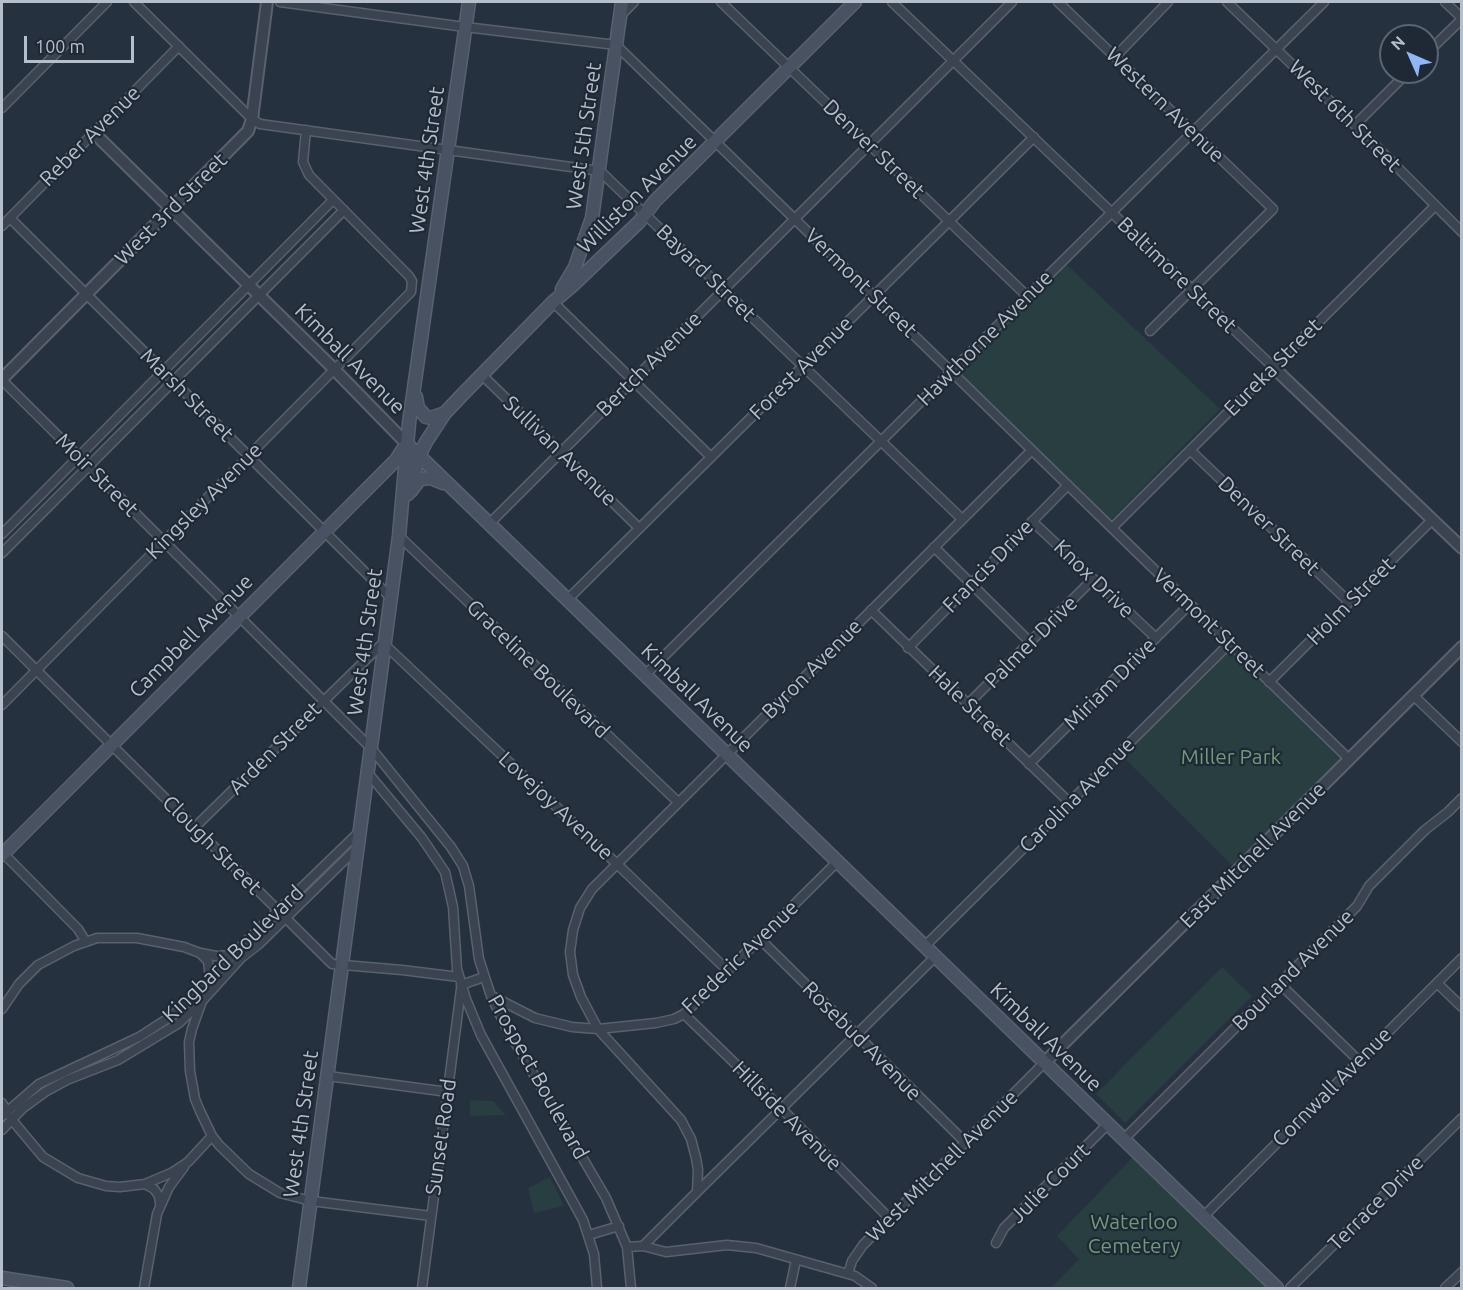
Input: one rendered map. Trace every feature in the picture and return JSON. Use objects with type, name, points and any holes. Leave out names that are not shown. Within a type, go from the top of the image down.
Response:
[{"type":"main road","name":"West 4th Street","points":[[299,1288],[399,536],[406,444],[469,2]]},
{"type":"main road","name":"West 5th Street","points":[[553,302],[567,282],[583,249],[592,218],[622,2]]},
{"type":"main road","name":"Williston Avenue","points":[[399,536],[419,456],[445,413],[481,374],[646,213],[655,201],[855,2]]},
{"type":"main road","points":[[415,384],[418,408],[421,413],[431,418],[445,413]]},
{"type":"main road","name":"Kimball Avenue","points":[[406,444],[1277,1288]]},
{"type":"main road","name":"Campbell Avenue","points":[[2,853],[396,460],[406,444]]},
{"type":"main road","points":[[408,498],[415,484],[425,478],[439,481],[455,490]]},
{"type":"main road","points":[[2,1278],[67,1288]]},
{"type":"street","points":[[2,108],[107,2]]},
{"type":"street","points":[[135,2],[252,119],[267,126],[600,171]]},
{"type":"street","name":"West 3rd Street","points":[[2,379],[248,131],[252,119],[267,2]]},
{"type":"street","points":[[280,2],[616,45]]},
{"type":"street","points":[[621,15],[634,2]]},
{"type":"street","name":"Denver Street","points":[[721,2],[1027,296]]},
{"type":"street","name":"Baltimore Street","points":[[892,2],[1461,548]]},
{"type":"street","name":"Bertch Avenue","points":[[489,523],[1012,2]]},
{"type":"street","name":"Western Avenue","points":[[1058,2],[1273,209],[1192,291]]},
{"type":"street","points":[[1115,57],[1168,2]]},
{"type":"street","name":"West 6th Street","points":[[1227,2],[1355,125],[1461,232]]},
{"type":"street","name":"Hawthorne Avenue","points":[[645,675],[1324,2]]},
{"type":"street","points":[[1439,41],[1461,18],[1445,2]]},
{"type":"street","name":"Vermont Street","points":[[616,45],[1349,759]]},
{"type":"street","name":"Reber Avenue","points":[[2,226],[179,46]]},
{"type":"street","points":[[1355,125],[1396,84]]},
{"type":"street","points":[[2,553],[344,210],[309,175],[305,168],[303,151],[306,130]]},
{"type":"street","name":"Kimball Avenue","points":[[94,133],[335,370],[406,444]]},
{"type":"street","name":"Forest Avenue","points":[[568,599],[1034,137]]},
{"type":"street","name":"Bayard Street","points":[[600,171],[962,519]]},
{"type":"street","points":[[2,534],[333,200]]},
{"type":"street","name":"Eureka Street","points":[[1112,528],[1435,206]]},
{"type":"street","name":"Kingsley Avenue","points":[[2,705],[407,297],[412,286],[409,276],[344,210]]},
{"type":"street","name":"Marsh Street","points":[[10,218],[391,598]]},
{"type":"street","points":[[1150,331],[1192,291]]},
{"type":"street","points":[[553,302],[711,457]]},
{"type":"street","name":"Sullivan Avenue","points":[[481,374],[639,528]]},
{"type":"street","name":"Moir Street","points":[[2,379],[371,748]]},
{"type":"street","name":"Byron Avenue","points":[[697,1192],[696,1158],[687,1130],[673,1110],[598,1029],[576,986],[570,952],[576,919],[592,888],[1032,450]]},
{"type":"street","name":"Denver Street","points":[[1190,450],[1349,603]]},
{"type":"street","name":"Francis Drive","points":[[908,648],[1068,485]]},
{"type":"street","name":"Holm Street","points":[[1269,682],[1432,519]]},
{"type":"street","name":"Knox Drive","points":[[1032,520],[1156,638]]},
{"type":"street","name":"Graceline Boulevard","points":[[399,536],[678,802]]},
{"type":"street","points":[[934,548],[1030,642]]},
{"type":"street","name":"Palmer Drive","points":[[968,704],[1093,579]]},
{"type":"street","name":"Miriam Drive","points":[[1029,764],[1190,604]]},
{"type":"street","name":"Hale Street","points":[[871,610],[1069,802]]},
{"type":"street","name":"Clough Street","points":[[2,636],[332,964],[402,970],[460,982]]},
{"type":"street","name":"Arden Street","points":[[194,828],[383,643]]},
{"type":"street","name":"Lovejoy Avenue","points":[[383,643],[727,970]]},
{"type":"street","name":"Carolina Avenue","points":[[924,947],[1230,643]]},
{"type":"street","name":"East Mitchell Avenue","points":[[1044,1063],[1461,647]]},
{"type":"street","points":[[1413,695],[1461,742]]},
{"type":"street","name":"Prospect Boulevard","points":[[371,748],[436,827],[463,866],[469,886],[477,948],[491,996],[506,1027],[606,1198],[627,1247],[631,1288]]},
{"type":"street","name":"Prospect Boulevard","points":[[368,773],[422,838],[445,872],[453,906],[456,960],[460,982],[481,1035],[574,1202],[589,1235],[594,1254],[597,1288]]},
{"type":"street","name":"Bourland Avenue","points":[[1123,1140],[1357,906],[1369,886],[1461,798]]},
{"type":"street","name":"Kingbard Boulevard","points":[[2,1130],[50,1088],[118,1060],[170,1028],[204,1000],[360,831]]},
{"type":"street","name":"Kingbard Boulevard","points":[[3,1110],[46,1081],[114,1050],[158,1025],[185,1005],[232,955],[282,915],[358,847]]},
{"type":"street","points":[[2,853],[78,929],[86,942]]},
{"type":"street","name":"Frederic Avenue","points":[[491,996],[547,1023],[572,1027],[598,1029],[674,1019],[684,1014],[837,862]]},
{"type":"street","points":[[2,1008],[19,984],[38,965],[86,942],[109,937],[136,938],[216,956],[232,955]]},
{"type":"street","name":"Rosebud Avenue","points":[[760,939],[965,1142]]},
{"type":"street","points":[[200,952],[208,961],[210,979],[190,1040],[190,1071],[195,1099],[212,1136],[239,1165],[270,1189],[291,1197],[430,1216]]},
{"type":"street","points":[[643,1246],[935,957]]},
{"type":"street","name":"Cornwall Avenue","points":[[1203,1217],[1461,958]]},
{"type":"street","points":[[460,982],[484,977]]},
{"type":"street","name":"Sunset Road","points":[[422,1288],[460,982]]},
{"type":"street","points":[[1437,983],[1461,1007]]},
{"type":"street","points":[[1280,984],[1359,1060]]},
{"type":"street","name":"Hillside Avenue","points":[[684,1014],[890,1219]]},
{"type":"street","points":[[170,1028],[180,1029],[190,1040]]},
{"type":"street","name":"West Mitchell Avenue","points":[[848,1274],[857,1253],[1044,1063]]},
{"type":"street","points":[[328,1076],[448,1092]]},
{"type":"street","points":[[3,1110],[44,1157],[78,1178],[106,1186],[146,1184],[188,1162]]},
{"type":"street","name":"Terrace Drive","points":[[1290,1288],[1461,1118]]},
{"type":"street","name":"Julie Court","points":[[996,1243],[1004,1228],[1107,1125]]},
{"type":"street","points":[[144,1288],[152,1236],[160,1205],[169,1187],[212,1136]]},
{"type":"street","points":[[146,1184],[159,1196],[160,1205]]},
{"type":"street","points":[[589,1235],[619,1226]]},
{"type":"street","points":[[627,1247],[643,1246],[666,1252],[740,1246],[756,1248],[848,1274],[863,1285],[872,1288]]},
{"type":"street","points":[[790,1288],[796,1260]]},
{"type":"street","points":[[1445,1288],[1461,1272]]},
{"type":"green space","points":[[1066,264],[1220,409],[1111,520],[959,372]]},
{"type":"green space","name":"Miller Park","points":[[1230,648],[1341,758],[1234,867],[1122,756]]},
{"type":"green space","points":[[1222,967],[1252,996],[1125,1123],[1096,1094]]},
{"type":"green space","points":[[470,1100],[493,1101],[506,1115],[470,1116]]},
{"type":"green space","name":"Waterloo Cemetery","points":[[1133,1157],[1269,1288],[1051,1288],[1079,1259],[1057,1236]]},
{"type":"green space","points":[[550,1177],[564,1206],[534,1213],[528,1188]]}]
